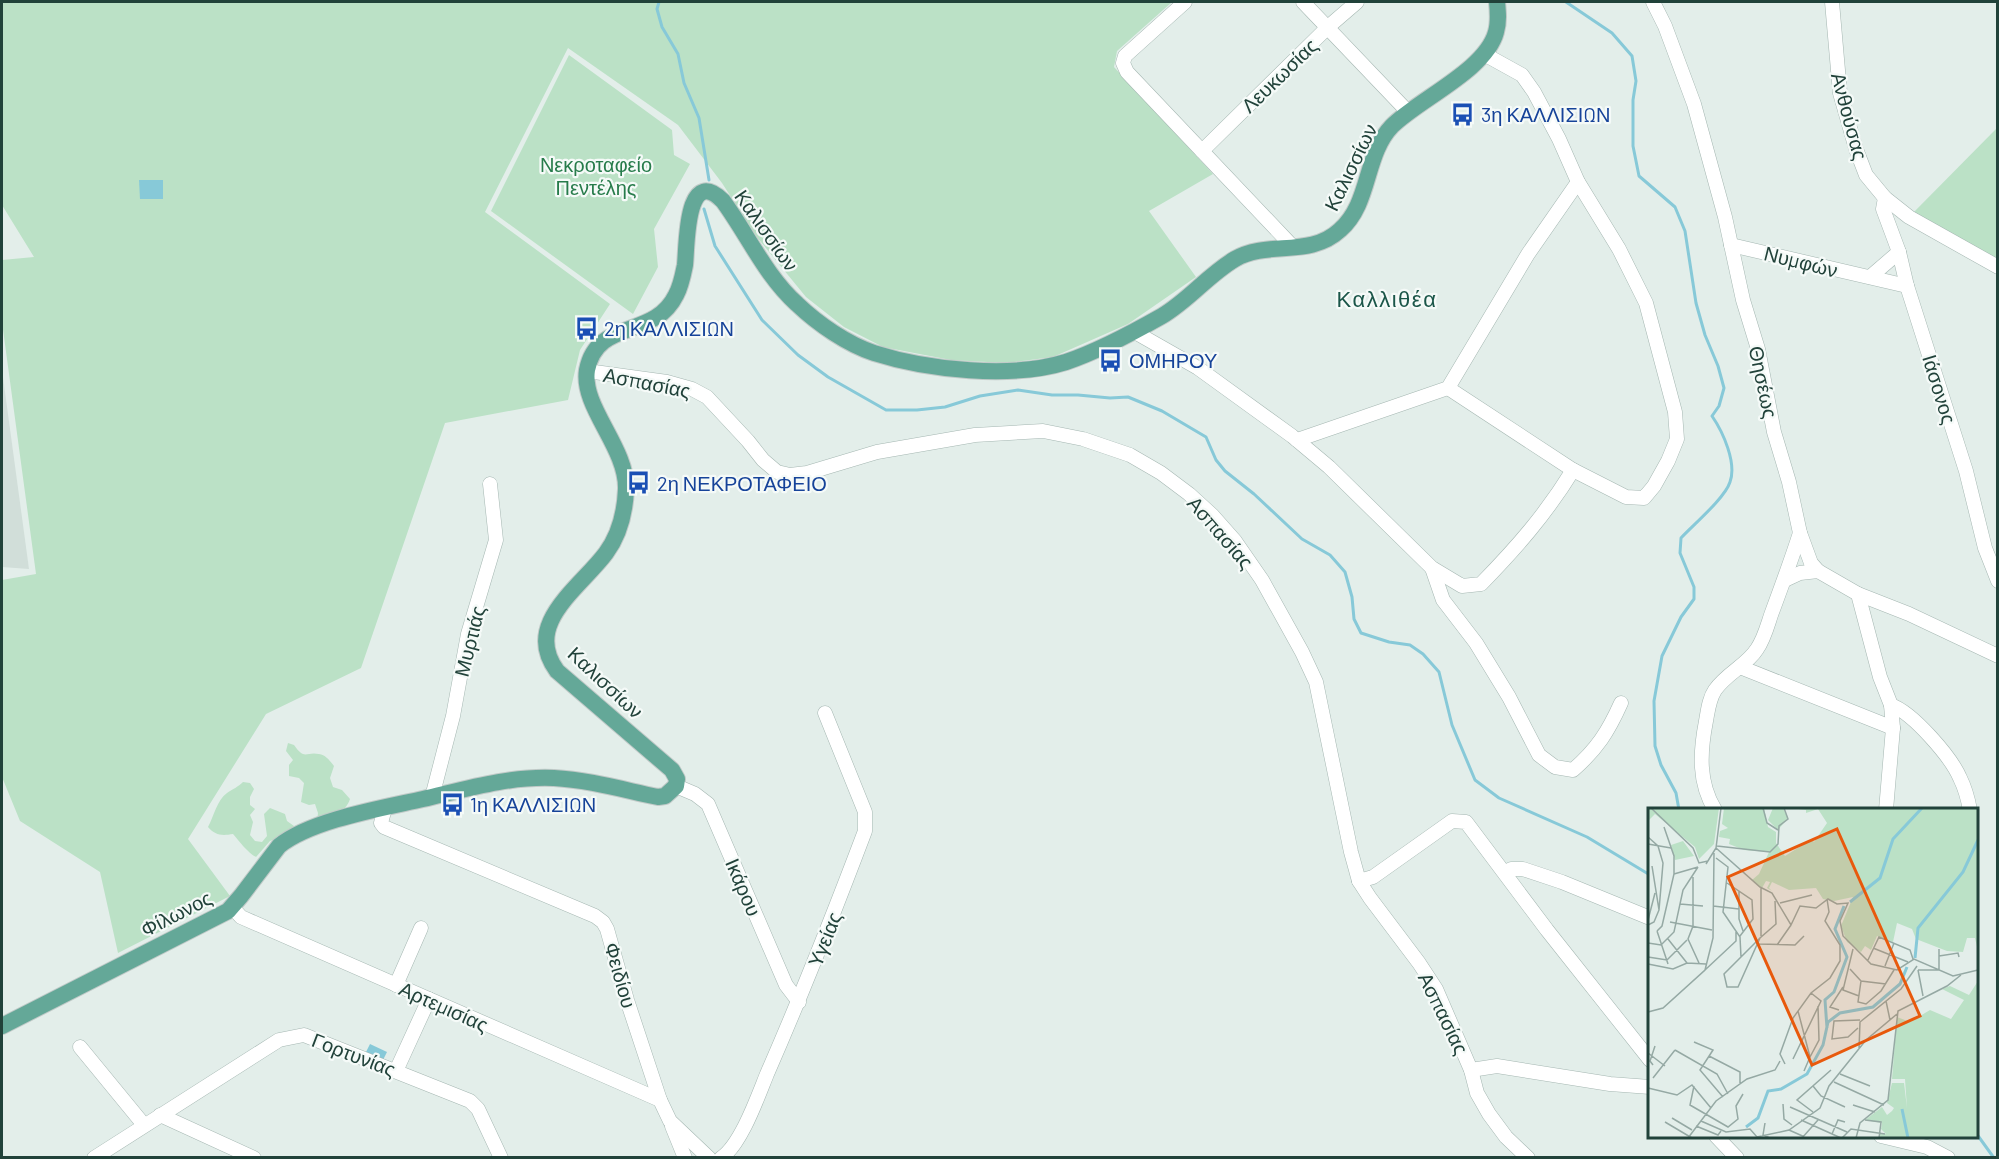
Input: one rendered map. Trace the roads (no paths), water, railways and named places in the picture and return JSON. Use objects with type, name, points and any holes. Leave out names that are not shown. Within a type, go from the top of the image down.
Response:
[{"type":"main road","name":"Καλισσίων","points":[[676,786],[677,779],[672,770],[557,671],[549,659],[545,638],[550,621],[606,553],[622,522],[625,503],[624,471],[590,394],[587,371],[590,359],[598,345],[611,336],[650,322],[667,309],[673,300],[682,279],[691,207],[698,196],[709,192],[723,201],[762,261],[797,305],[839,336],[873,352],[900,360],[959,369],[1009,370],[1065,362],[1133,331],[1177,307],[1223,267],[1240,256],[1259,250],[1294,248],[1324,242],[1347,224],[1357,207],[1380,143],[1390,128],[1484,54],[1497,31],[1497,2]]},
{"type":"main road","points":[[385,808],[486,784],[530,778],[582,781],[658,797],[665,796],[676,786]]},
{"type":"main road","name":"Φίλωνος","points":[[2,1026],[97,976],[214,919],[232,907],[272,854],[286,840],[331,822],[385,808]]},
{"type":"street","points":[[1185,2],[1125,56],[1123,63],[1127,72],[1294,248]]},
{"type":"street","points":[[1303,2],[1409,112]]},
{"type":"street","name":"Λευκωσίας","points":[[1202,151],[1328,27],[1357,2]]},
{"type":"street","name":"Θησέως","points":[[1653,2],[1665,26],[1695,104],[1743,300],[1758,349],[1774,432],[1789,482],[1800,533],[1810,563],[1818,571]]},
{"type":"street","name":"Ανθούσας","points":[[1832,2],[1836,70],[1842,105],[1866,175],[1885,198],[1910,217],[1998,267]]},
{"type":"street","points":[[1448,388],[1573,470],[1626,496],[1644,498],[1654,486],[1668,461],[1677,439],[1675,412],[1646,303],[1619,249],[1578,182],[1559,139],[1534,92],[1522,75],[1484,54]]},
{"type":"street","points":[[1297,440],[1448,388],[1528,254],[1578,182]]},
{"type":"street","name":"Ιάσονος","points":[[1885,198],[1883,209],[1899,252],[1907,286],[1966,471],[1985,548],[1998,581]]},
{"type":"street","name":"Νυμφών","points":[[1731,245],[1907,286]]},
{"type":"street","points":[[1870,277],[1899,252]]},
{"type":"street","points":[[1133,331],[1198,368],[1297,440],[1329,467],[1432,568],[1462,586],[1481,584],[1542,517],[1573,470]]},
{"type":"street","name":"Ασπασίας","points":[[587,371],[667,382],[692,389],[707,397],[763,460],[777,472],[784,474],[807,473],[877,452],[964,436],[1010,431],[1043,431],[1106,445],[1130,455],[1161,473],[1197,501],[1235,541],[1262,580],[1316,682],[1359,881],[1436,989],[1471,1071],[1477,1093],[1489,1114],[1506,1137],[1528,1158]]},
{"type":"street","name":"Μυρτιάς","points":[[432,797],[453,716],[468,634],[496,540],[490,484]]},
{"type":"street","points":[[1714,808],[1704,787],[1701,745],[1710,701],[1714,691],[1729,674],[1740,667],[1756,651],[1785,580],[1800,533]]},
{"type":"street","points":[[1432,568],[1443,600],[1476,643],[1509,697],[1539,755],[1555,767],[1573,770],[1592,753],[1609,731],[1621,703]]},
{"type":"street","points":[[1785,580],[1800,573],[1818,571],[1858,594],[1909,614],[1998,656]]},
{"type":"street","points":[[1858,594],[1880,677],[1891,705],[1893,728],[1886,808]]},
{"type":"street","points":[[1740,667],[1893,728]]},
{"type":"street","points":[[1891,705],[1900,708],[1917,722],[1949,760],[1960,776],[1970,808]]},
{"type":"street","name":"Υγείας","points":[[722,1158],[744,1128],[799,1002],[865,831],[864,812],[825,713]]},
{"type":"street","name":"Ικάρου","points":[[676,786],[695,794],[708,804],[786,985],[799,1002]]},
{"type":"street","name":"Φειδίου","points":[[385,808],[381,823],[384,827],[595,916],[603,922],[660,1100],[670,1121],[709,1158]]},
{"type":"street","points":[[1359,881],[1373,877],[1452,821],[1466,822],[1546,930],[1648,1058]]},
{"type":"street","points":[[1506,873],[1510,869],[1522,869],[1562,882],[1648,917]]},
{"type":"street","name":"Αρτεμισίας","points":[[232,907],[241,917],[660,1100]]},
{"type":"street","points":[[396,985],[421,928]]},
{"type":"street","points":[[396,1071],[429,999]]},
{"type":"street","name":"Γορτυνίας","points":[[94,1158],[279,1040],[304,1035],[470,1101],[478,1109],[501,1158]]},
{"type":"street","points":[[80,1047],[144,1125]]},
{"type":"street","points":[[1471,1071],[1497,1066],[1648,1088]]},
{"type":"street","points":[[160,1115],[254,1158]]},
{"type":"street","points":[[670,1121],[685,1158]]},
{"type":"street","points":[[1717,1138],[1737,1158]]},
{"type":"street","points":[[1890,1138],[1928,1142],[1948,1158]]},
{"type":"water","points":[[139,180],[163,180],[163,199],[140,199]]},
{"type":"water","points":[[370,1044],[387,1052],[383,1060],[366,1052]]},
{"type":"waterway","points":[[659,2],[657,9],[662,27],[678,54],[684,83],[699,118],[709,180]]},
{"type":"waterway","points":[[1566,2],[1612,33],[1632,56],[1636,81],[1633,100],[1633,146],[1639,176],[1675,207],[1685,231],[1696,303],[1724,388],[1719,406],[1712,416],[1724,439],[1730,457],[1732,474],[1727,488],[1681,538],[1680,553],[1694,587],[1694,599],[1681,617],[1662,656],[1654,701],[1655,746],[1661,765],[1676,793],[1679,808]]},
{"type":"waterway","points":[[704,209],[715,246],[762,320],[798,355],[828,377],[886,410],[945,407],[980,396],[1018,390],[1052,395],[1128,397],[1162,411],[1206,437],[1216,460],[1225,471],[1254,494],[1302,539],[1330,555],[1345,572],[1352,597],[1354,619],[1361,633],[1389,642],[1410,645],[1423,654],[1439,672],[1452,725],[1475,780],[1499,798],[1587,837],[1648,874]]},
{"type":"waterway","points":[[1978,1136],[1994,1158]]},
{"type":"place","name":"3η ΚΑΛΛΙΣΙΩΝ","points":[[1463,114]]},
{"type":"place","name":"2η ΚΑΛΛΙΣΙΩΝ","points":[[586,328]]},
{"type":"place","name":"ΟΜΗΡΟΥ","points":[[1111,360]]},
{"type":"place","name":"2η ΝΕΚΡΟΤΑΦΕΙΟ","points":[[639,483]]},
{"type":"place","name":"1η ΚΑΛΛΙΣΙΩΝ","points":[[452,804]]},
{"type":"district","name":"Καλλιθέα","points":[[1387,298]]},
{"type":"park label","name":"Νεκροταφείο Πεντέλης","points":[[596,176]]}]
